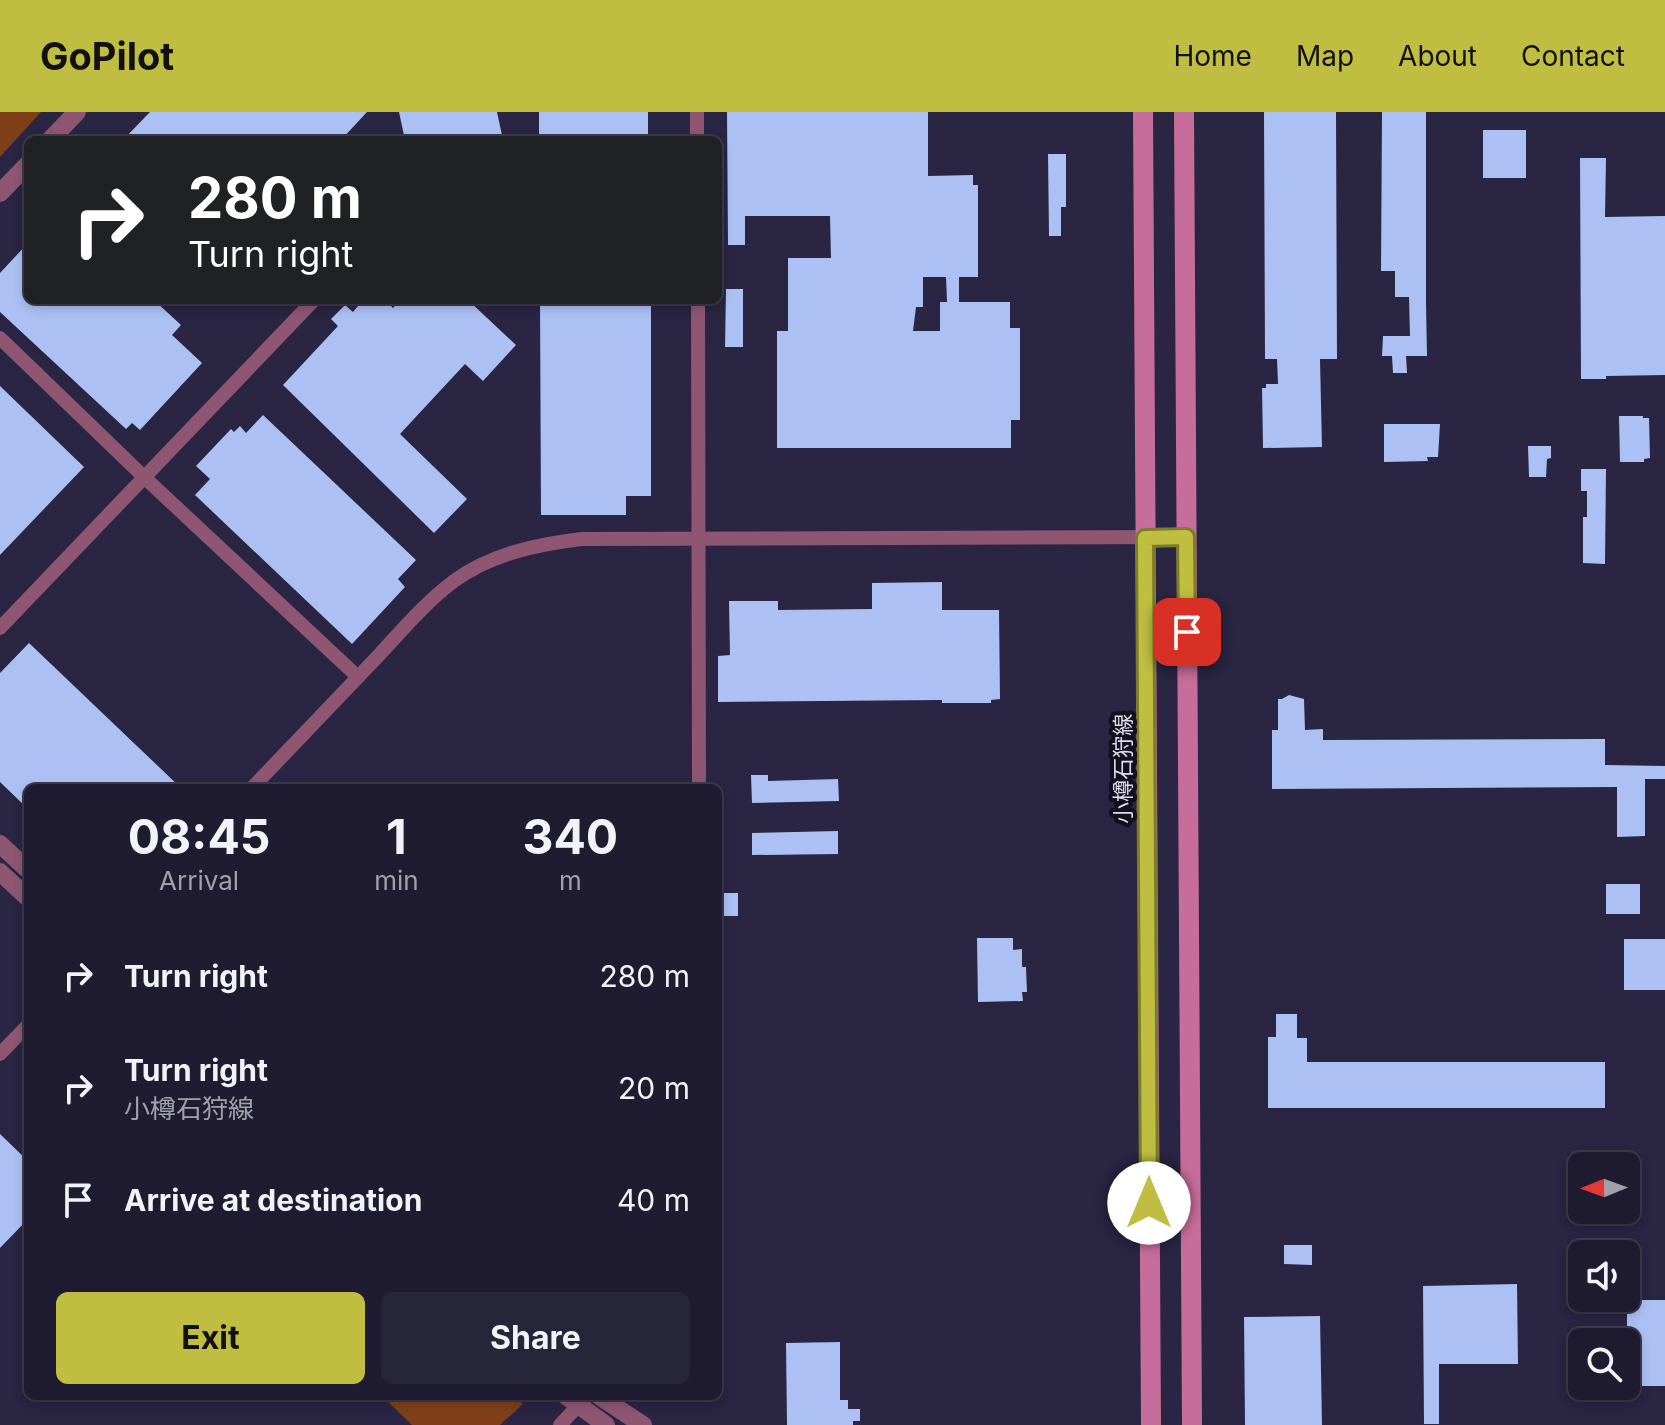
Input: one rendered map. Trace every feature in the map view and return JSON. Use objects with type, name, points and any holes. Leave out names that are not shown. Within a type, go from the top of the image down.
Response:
[{"type":"main road","name":"小樽石狩線","points":[[1143,112],[1151,1425]]},
{"type":"main road","points":[[1184,112],[1192,1425]]},
{"type":"street","points":[[54,136],[77,112]]},
{"type":"street","points":[[697,112],[697,136]]},
{"type":"street","points":[[0,193],[24,168]]},
{"type":"street","points":[[0,628],[310,304]]},
{"type":"street","points":[[698,304],[699,784]]},
{"type":"street","points":[[0,338],[358,677]]},
{"type":"street","points":[[256,784],[421,611],[455,580],[484,564],[549,542],[582,539],[1186,537]]},
{"type":"street","points":[[0,844],[24,866]]},
{"type":"street","points":[[0,872],[24,894]]},
{"type":"street","points":[[0,1054],[24,1029]]},
{"type":"street","points":[[560,1425],[576,1400]]},
{"type":"street","points":[[578,1400],[606,1425]]},
{"type":"street","points":[[605,1400],[643,1425]]},
{"type":"shaded area","points":[[0,112],[41,112],[0,157]]},
{"type":"shaded area","points":[[386,1400],[518,1400],[523,1404],[500,1425],[412,1425]]},
{"type":"building","points":[[150,112],[367,112],[345,136],[127,136]]},
{"type":"building","points":[[399,112],[497,112],[502,136],[404,136]]},
{"type":"building","points":[[539,112],[648,112],[648,136],[539,136]]},
{"type":"building","points":[[727,112],[928,112],[928,176],[973,175],[973,185],[978,185],[978,277],[959,277],[959,302],[1010,302],[1010,328],[1020,328],[1020,420],[1011,420],[1011,448],[777,448],[777,331],[788,331],[788,258],[831,258],[830,216],[745,216],[745,245],[728,245]],"holes":[[[923,277],[946,277],[947,302],[940,302],[940,331],[913,331],[916,307],[923,307]]]},
{"type":"building","points":[[1264,112],[1336,112],[1337,359],[1320,359],[1322,447],[1263,448],[1262,388],[1266,388],[1266,384],[1278,384],[1277,359],[1265,359]]},
{"type":"building","points":[[1382,112],[1426,112],[1427,356],[1406,356],[1407,373],[1393,373],[1392,356],[1382,356],[1383,336],[1410,336],[1409,297],[1395,297],[1395,271],[1381,271]]},
{"type":"building","points":[[1483,130],[1526,130],[1526,178],[1483,178]]},
{"type":"building","points":[[1048,154],[1066,154],[1066,207],[1061,207],[1061,236],[1049,236]]},
{"type":"building","points":[[1580,158],[1606,158],[1605,217],[1665,216],[1665,375],[1581,379]]},
{"type":"building","points":[[24,247],[24,304],[158,304],[181,325],[172,335],[202,363],[140,430],[132,423],[126,429],[0,312],[0,273]]},
{"type":"building","points":[[726,289],[743,289],[743,347],[725,347]]},
{"type":"building","points":[[360,304],[389,304],[393,308],[396,304],[472,304],[516,345],[483,381],[465,364],[400,434],[467,499],[434,533],[283,385],[338,326],[331,319],[345,305],[353,312]]},
{"type":"building","points":[[540,304],[651,304],[651,496],[626,496],[626,515],[541,515]]},
{"type":"building","points":[[0,386],[84,467],[0,555]]},
{"type":"building","points":[[263,415],[416,560],[398,579],[405,587],[352,644],[195,495],[210,479],[196,466],[231,429],[234,432],[240,426],[246,433]]},
{"type":"building","points":[[1619,416],[1649,418],[1650,458],[1644,459],[1644,462],[1620,462]]},
{"type":"building","points":[[1384,424],[1440,424],[1438,457],[1427,457],[1428,461],[1384,462]]},
{"type":"building","points":[[1528,446],[1551,446],[1546,477],[1529,477]]},
{"type":"building","points":[[1581,469],[1606,469],[1605,564],[1583,563],[1583,517],[1587,517],[1587,491],[1581,491]]},
{"type":"building","points":[[942,582],[942,610],[999,610],[1000,699],[991,700],[991,703],[942,703],[942,700],[718,702],[718,656],[730,655],[729,601],[778,601],[778,610],[872,609],[872,583]]},
{"type":"building","points":[[29,643],[177,784],[24,784],[24,805],[0,782],[0,673]]},
{"type":"building","points":[[1289,695],[1304,699],[1305,730],[1323,729],[1323,740],[1605,739],[1605,765],[1665,766],[1665,779],[1645,779],[1645,836],[1617,837],[1617,787],[1272,789],[1272,730],[1278,730],[1278,699]]},
{"type":"building","points":[[751,775],[768,775],[768,781],[838,779],[839,801],[752,803]]},
{"type":"building","points":[[838,831],[838,854],[752,855],[752,833]]},
{"type":"building","points":[[1606,884],[1640,884],[1640,914],[1606,914]]},
{"type":"building","points":[[722,893],[738,893],[738,916],[722,916]]},
{"type":"building","points":[[977,938],[1013,938],[1013,950],[1022,949],[1027,992],[1022,992],[1023,1001],[978,1002]]},
{"type":"building","points":[[1624,939],[1665,939],[1665,990],[1624,990]]},
{"type":"building","points":[[1276,1014],[1297,1014],[1297,1038],[1307,1038],[1307,1062],[1605,1062],[1605,1108],[1268,1108],[1268,1037],[1276,1037]]},
{"type":"building","points":[[0,1134],[24,1157],[24,1223],[0,1248]]},
{"type":"building","points":[[1284,1245],[1312,1245],[1312,1265],[1284,1264]]},
{"type":"building","points":[[1517,1284],[1518,1364],[1439,1364],[1439,1424],[1424,1424],[1423,1286]]},
{"type":"building","points":[[1640,1300],[1665,1300],[1665,1386],[1640,1386],[1640,1328],[1627,1328],[1627,1312],[1640,1312]]},
{"type":"building","points":[[1320,1316],[1322,1425],[1245,1425],[1244,1317]]},
{"type":"building","points":[[840,1342],[840,1400],[848,1400],[848,1409],[860,1409],[860,1421],[853,1421],[853,1425],[787,1425],[786,1343]]},
{"type":"route","points":[[1149,1203],[1145,538],[1186,537],[1187,632]]}]
